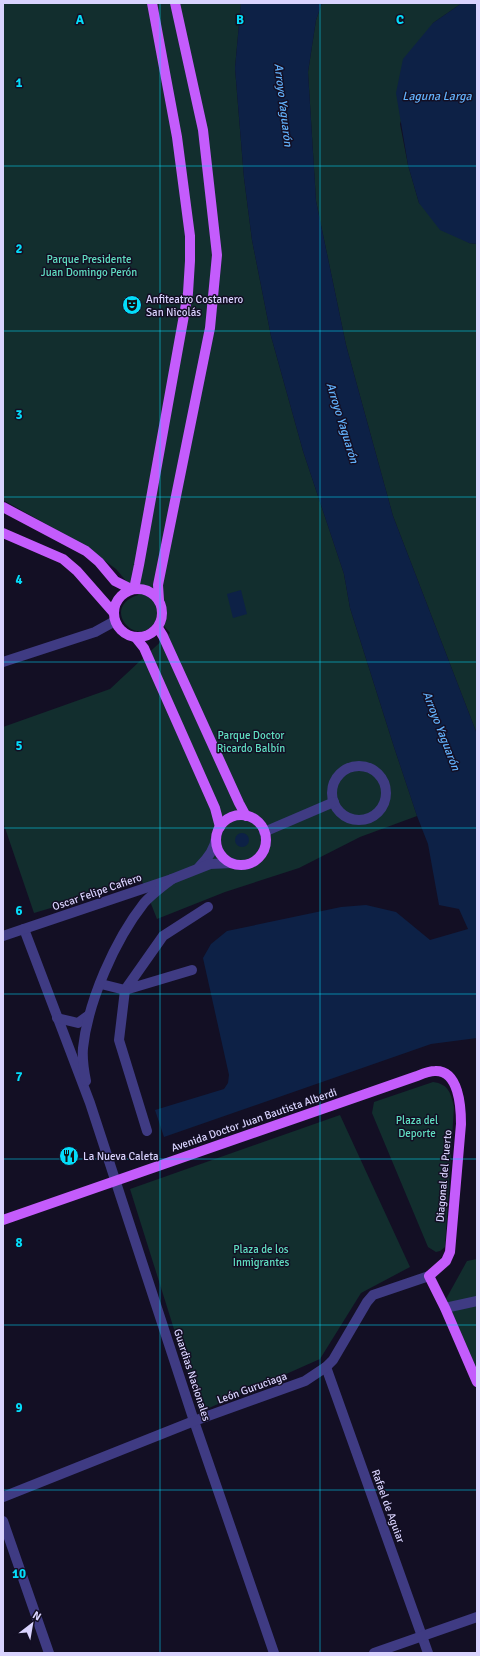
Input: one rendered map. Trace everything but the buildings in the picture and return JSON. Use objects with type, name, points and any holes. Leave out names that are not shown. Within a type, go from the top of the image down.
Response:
[{"type":"main road","points":[[114,616],[117,600],[132,589],[141,558],[188,293],[190,261],[190,236],[176,137],[152,3]]},
{"type":"main road","points":[[136,638],[146,636],[154,632],[158,628],[163,614],[159,600],[158,585],[210,328],[217,255],[203,130],[176,3]]},
{"type":"main road","points":[[3,507],[86,551],[115,581],[132,589],[148,591],[159,600]]},
{"type":"main road","points":[[3,533],[63,559],[77,572],[114,616],[123,632],[136,638],[144,648],[215,808],[220,827]]},
{"type":"main road","points":[[158,628],[166,641],[246,816]]},
{"type":"main road","points":[[239,815],[246,816],[258,822],[264,832],[266,840],[264,848],[261,855],[248,864],[232,863],[218,851],[216,838],[224,821],[239,815]]},
{"type":"main road","name":"Avenida Doctor Juan Bautista Alberdi","points":[[3,1220],[417,1076],[435,1071],[446,1074]]},
{"type":"main road","name":"Diagonal del Puerto","points":[[430,1276],[446,1261],[450,1252],[461,1124],[461,1107],[457,1089],[446,1074]]},
{"type":"main road","points":[[430,1276],[477,1382]]},
{"type":"street","points":[[3,662],[95,632],[114,616]]},
{"type":"street","points":[[354,766],[363,766],[372,769],[379,774],[384,782],[386,799],[377,813],[370,817],[361,819],[349,817],[339,810],[334,802],[334,784],[338,776],[345,770],[354,766]]},
{"type":"street","points":[[264,832],[334,802]]},
{"type":"street","name":"Oscar Felipe Cafiero","points":[[197,868],[206,860],[216,843],[216,838]]},
{"type":"street","name":"Oscar Felipe Cafiero","points":[[3,936],[172,879],[197,868],[210,864],[232,863]]},
{"type":"street","name":"Guardias Nacionales","points":[[90,1103],[84,1070],[83,1049],[89,1015],[106,968],[127,928],[144,903],[172,879]]},
{"type":"street","points":[[147,1131],[119,1040],[125,990],[163,936],[208,907]]},
{"type":"street","name":"Guardias Nacionales","points":[[24,929],[90,1103],[194,1421],[274,1653]]},
{"type":"street","points":[[101,984],[125,990],[192,970]]},
{"type":"street","points":[[57,1018],[78,1023],[89,1015]]},
{"type":"street","name":"León Guruciaga","points":[[3,1497],[194,1421],[304,1381],[326,1367],[333,1360],[367,1302],[373,1295],[430,1276]]},
{"type":"street","points":[[445,1308],[477,1301]]},
{"type":"street","name":"Rafael de Aguiar","points":[[326,1367],[428,1653]]},
{"type":"street","points":[[3,1521],[49,1653]]},
{"type":"street","points":[[374,1653],[477,1617]]},
{"type":"green space","name":"Parque Doctor Ricardo Balbín","points":[[3,3],[241,3],[235,68],[244,178],[252,240],[271,336],[303,451],[344,574],[350,608],[417,816],[360,837],[299,868],[225,892],[157,919],[142,881],[34,913],[3,822],[3,727],[110,689],[170,633],[157,618],[150,628],[142,631],[133,630],[126,625],[122,617],[121,609],[126,601],[138,595],[116,569],[80,543],[3,500]]},
{"type":"green space","points":[[322,3],[462,3],[433,23],[400,124],[408,165],[419,203],[469,243],[477,244],[477,734],[393,516],[346,345],[316,201],[308,72],[316,20]]},
{"type":"green space","name":"Plaza del Deporte","points":[[433,1082],[446,1087],[454,1107],[445,1247],[436,1252],[428,1247],[372,1113],[374,1102]]},
{"type":"green space","name":"Plaza de los Inmigrantes","points":[[340,1115],[410,1267],[361,1293],[320,1359],[200,1412],[130,1189]]},
{"type":"green space","points":[[477,1259],[477,1370],[446,1299],[467,1261]]},
{"type":"water","name":"Arroyo Yaguarón","points":[[241,3],[322,3],[316,20],[308,72],[316,201],[346,345],[393,516],[477,734],[477,1038],[431,1044],[164,1137],[155,1110],[224,1089],[228,1083],[229,1075],[203,958],[211,944],[227,931],[341,907],[366,905],[396,912],[430,940],[468,929],[459,909],[439,905],[428,844],[394,747],[350,608],[344,574],[303,451],[271,336],[252,240],[244,178],[235,68]]},
{"type":"water","name":"Laguna Larga","points":[[462,3],[477,3],[477,244],[469,243],[440,230],[419,203],[408,165],[396,93],[403,59],[433,23]]},
{"type":"water","points":[[241,590],[247,614],[233,618],[227,594]]},
{"type":"water","points":[[239,833],[245,833],[249,837],[249,843],[245,847],[239,847],[235,843],[235,837]]},
{"type":"place","name":"Anfiteatro Costanero San Nicolás","points":[[132,305]]},
{"type":"place","name":"La Nueva Caleta","points":[[69,1156]]},
{"type":"park label","name":"Parque Presidente Juan Domingo Perón","points":[[89,265]]}]
